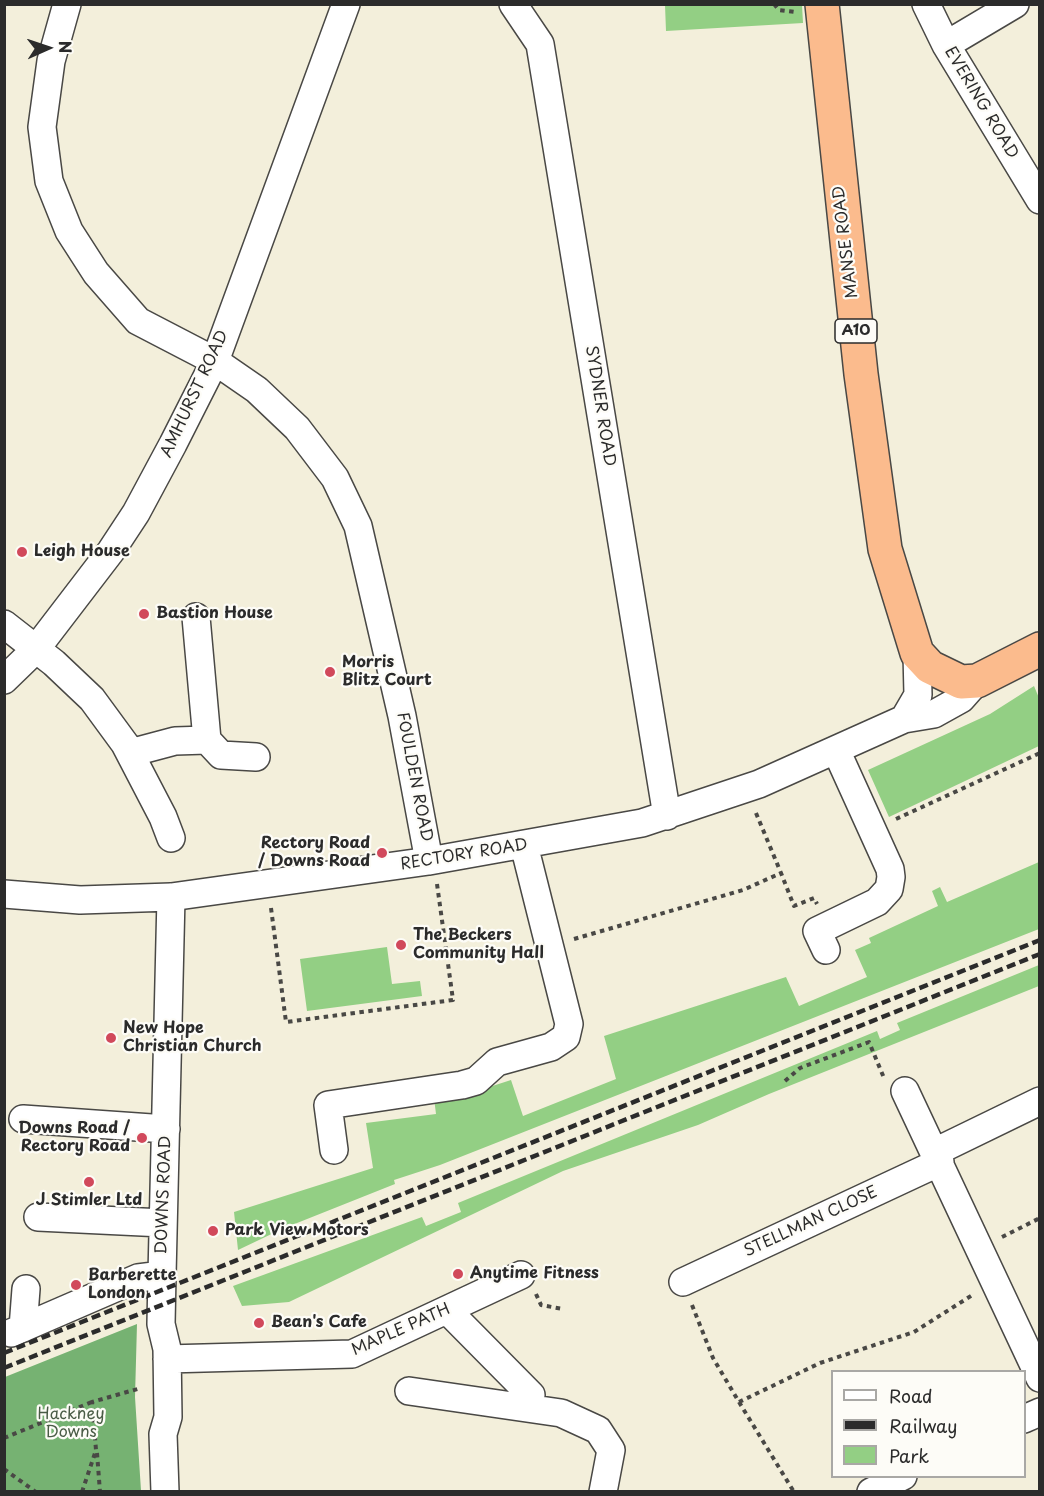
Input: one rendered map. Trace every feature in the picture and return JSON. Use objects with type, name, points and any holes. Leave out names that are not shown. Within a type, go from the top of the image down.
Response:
[{"type":"highway","name":"MANSE ROAD","points":[[822,4],[859,363],[885,549],[917,653]]},
{"type":"highway","points":[[917,653],[930,667],[961,682],[977,681]]},
{"type":"highway","name":"RECTORY ROAD","points":[[977,681],[1038,653]]},
{"type":"street","name":"FOULDEN ROAD","points":[[67,4],[51,61],[42,127],[49,181],[69,231],[96,273],[138,321],[215,360],[257,390],[297,428],[336,478],[358,526],[402,716],[433,871]]},
{"type":"street","name":"AMHURST ROAD","points":[[4,680],[36,649],[111,551],[136,513],[215,360],[346,4]]},
{"type":"street","name":"SYDNER ROAD","points":[[513,4],[540,44],[667,816]]},
{"type":"street","name":"EVERING ROAD","points":[[926,4],[946,45],[1040,200]]},
{"type":"street","points":[[946,45],[1015,4]]},
{"type":"street","points":[[196,617],[207,740],[221,755],[256,757]]},
{"type":"street","points":[[4,624],[54,663],[92,699],[130,753],[163,817],[171,838]]},
{"type":"street","points":[[904,719],[918,695],[917,653]]},
{"type":"street","name":"RECTORY ROAD","points":[[4,894],[80,900],[171,897],[433,871],[524,845],[667,816],[759,784],[904,719],[934,714],[952,705],[977,681]]},
{"type":"street","points":[[130,753],[175,741],[207,740]]},
{"type":"street","points":[[826,938],[877,902],[889,889],[890,869],[836,750]]},
{"type":"street","points":[[334,1150],[328,1105],[476,1081],[497,1062],[551,1047],[566,1037],[569,1024],[524,845]]},
{"type":"street","name":"DOWNS ROAD","points":[[165,1491],[163,1434],[168,1403],[168,1359],[161,1324],[171,897]]},
{"type":"street","points":[[905,1091],[995,1280],[1032,1339],[1040,1378]]},
{"type":"street","name":"STELLMAN CLOSE","points":[[683,1282],[937,1157],[1040,1101]]},
{"type":"street","points":[[23,1119],[166,1129]]},
{"type":"street","points":[[38,1217],[163,1224]]},
{"type":"street","points":[[26,1289],[17,1330],[138,1278],[162,1275]]},
{"type":"street","name":"MAPLE PATH","points":[[168,1359],[352,1354],[447,1310],[526,1281]]},
{"type":"street","points":[[447,1310],[531,1395]]},
{"type":"street","points":[[409,1391],[561,1413],[598,1430],[611,1450],[603,1491]]},
{"type":"street","points":[[1026,1418],[1040,1412]]},
{"type":"street","points":[[871,1491],[899,1478]]},
{"type":"path","points":[[872,830],[1040,753]]},
{"type":"path","points":[[754,807],[794,906],[814,898],[826,938]]},
{"type":"path","points":[[270,905],[286,1022],[453,1000],[433,871]]},
{"type":"path","points":[[550,946],[743,890],[781,873]]},
{"type":"path","points":[[785,1081],[800,1068],[869,1042],[873,1053]]},
{"type":"path","points":[[980,1248],[1040,1218]]},
{"type":"path","points":[[739,1402],[820,1363],[914,1332],[995,1280]]},
{"type":"path","points":[[526,1281],[541,1305],[563,1309]]},
{"type":"path","points":[[683,1282],[713,1358],[794,1491]]},
{"type":"path","points":[[4,1438],[92,1402],[141,1389]]},
{"type":"path","points":[[92,1402],[100,1491]]},
{"type":"path","points":[[82,1491],[96,1450]]},
{"type":"path","points":[[4,1469],[36,1491]]},
{"type":"green space","points":[[665,5],[802,5],[803,23],[666,31]]},
{"type":"green space","points":[[1034,686],[1039,698],[1039,746],[889,817],[868,770],[990,714]]},
{"type":"green space","points":[[1039,862],[1039,929],[440,1165],[394,1180],[395,1184],[282,1229],[238,1250],[234,1212],[373,1168],[366,1123],[436,1114],[434,1098],[477,1091],[511,1080],[523,1116],[616,1079],[604,1036],[786,977],[799,1006],[867,977],[855,950],[871,943],[869,938],[938,906],[932,891],[940,887],[947,902]]},
{"type":"green space","points":[[387,947],[392,984],[420,981],[422,996],[307,1011],[300,959]]},
{"type":"green space","points":[[1039,965],[1039,986],[769,1094],[698,1125],[563,1171],[289,1302],[242,1306],[233,1286],[422,1217],[426,1226],[461,1212],[458,1203],[877,1031],[880,1039],[900,1030],[897,1023]]},
{"type":"green space","name":"Hackney Downs","points":[[137,1324],[135,1397],[141,1491],[5,1491],[5,1377]]},
{"type":"railway","points":[[4,1353],[1040,940]]},
{"type":"railway","points":[[4,1368],[1040,954]]},
{"type":"place","name":"Leigh House","points":[[22,552]]},
{"type":"place","name":"Bastion House","points":[[144,614]]},
{"type":"place","name":"Morris Blitz Court","points":[[330,672]]},
{"type":"place","name":"Rectory Road / Downs Road","points":[[382,853]]},
{"type":"place","name":"The Beckers Community Hall","points":[[401,945]]},
{"type":"place","name":"New Hope Christian Church","points":[[111,1038]]},
{"type":"place","name":"Downs Road / Rectory Road","points":[[142,1138]]},
{"type":"place","name":"J Stimler Ltd","points":[[89,1182]]},
{"type":"place","name":"Park View Motors","points":[[213,1231]]},
{"type":"place","name":"Anytime Fitness","points":[[458,1274]]},
{"type":"place","name":"Barberette London","points":[[76,1285]]},
{"type":"place","name":"Bean's Cafe","points":[[259,1323]]}]
